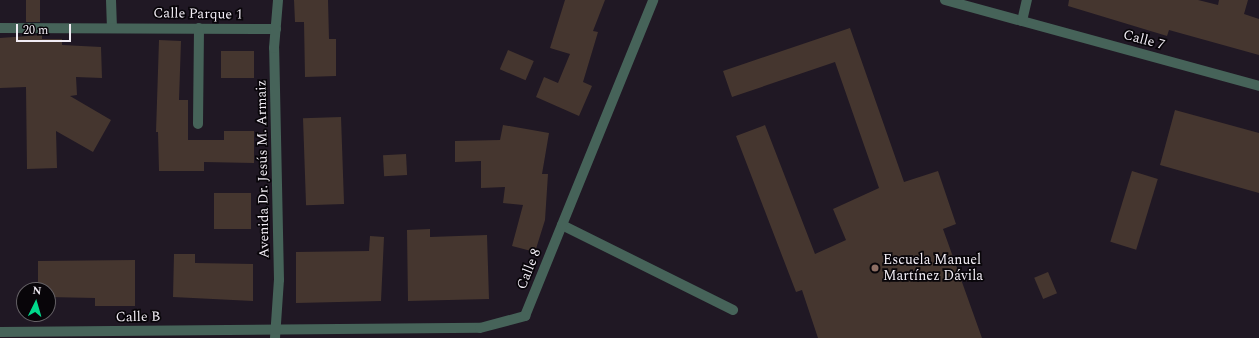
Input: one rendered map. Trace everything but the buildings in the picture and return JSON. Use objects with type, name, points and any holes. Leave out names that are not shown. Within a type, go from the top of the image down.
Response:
[{"type":"street","points":[[111,0],[112,27]]},
{"type":"street","name":"Avenida Dr. Jesús M. Armaiz","points":[[275,334],[279,280],[276,29],[278,0]]},
{"type":"street","name":"Calle 8","points":[[275,334],[480,328],[525,316],[653,0]]},
{"type":"street","points":[[945,0],[1022,21],[1027,0]]},
{"type":"street","name":"Calle 7","points":[[1022,21],[1259,86]]},
{"type":"street","name":"Calle Parque 1","points":[[0,28],[112,27],[276,29]]},
{"type":"street","points":[[198,124],[199,28]]},
{"type":"street","points":[[562,225],[734,310]]},
{"type":"street","name":"Calle B","points":[[0,332],[275,334]]},
{"type":"place","name":"Escuela Manuel Martínez Dávila","points":[[875,268]]}]
